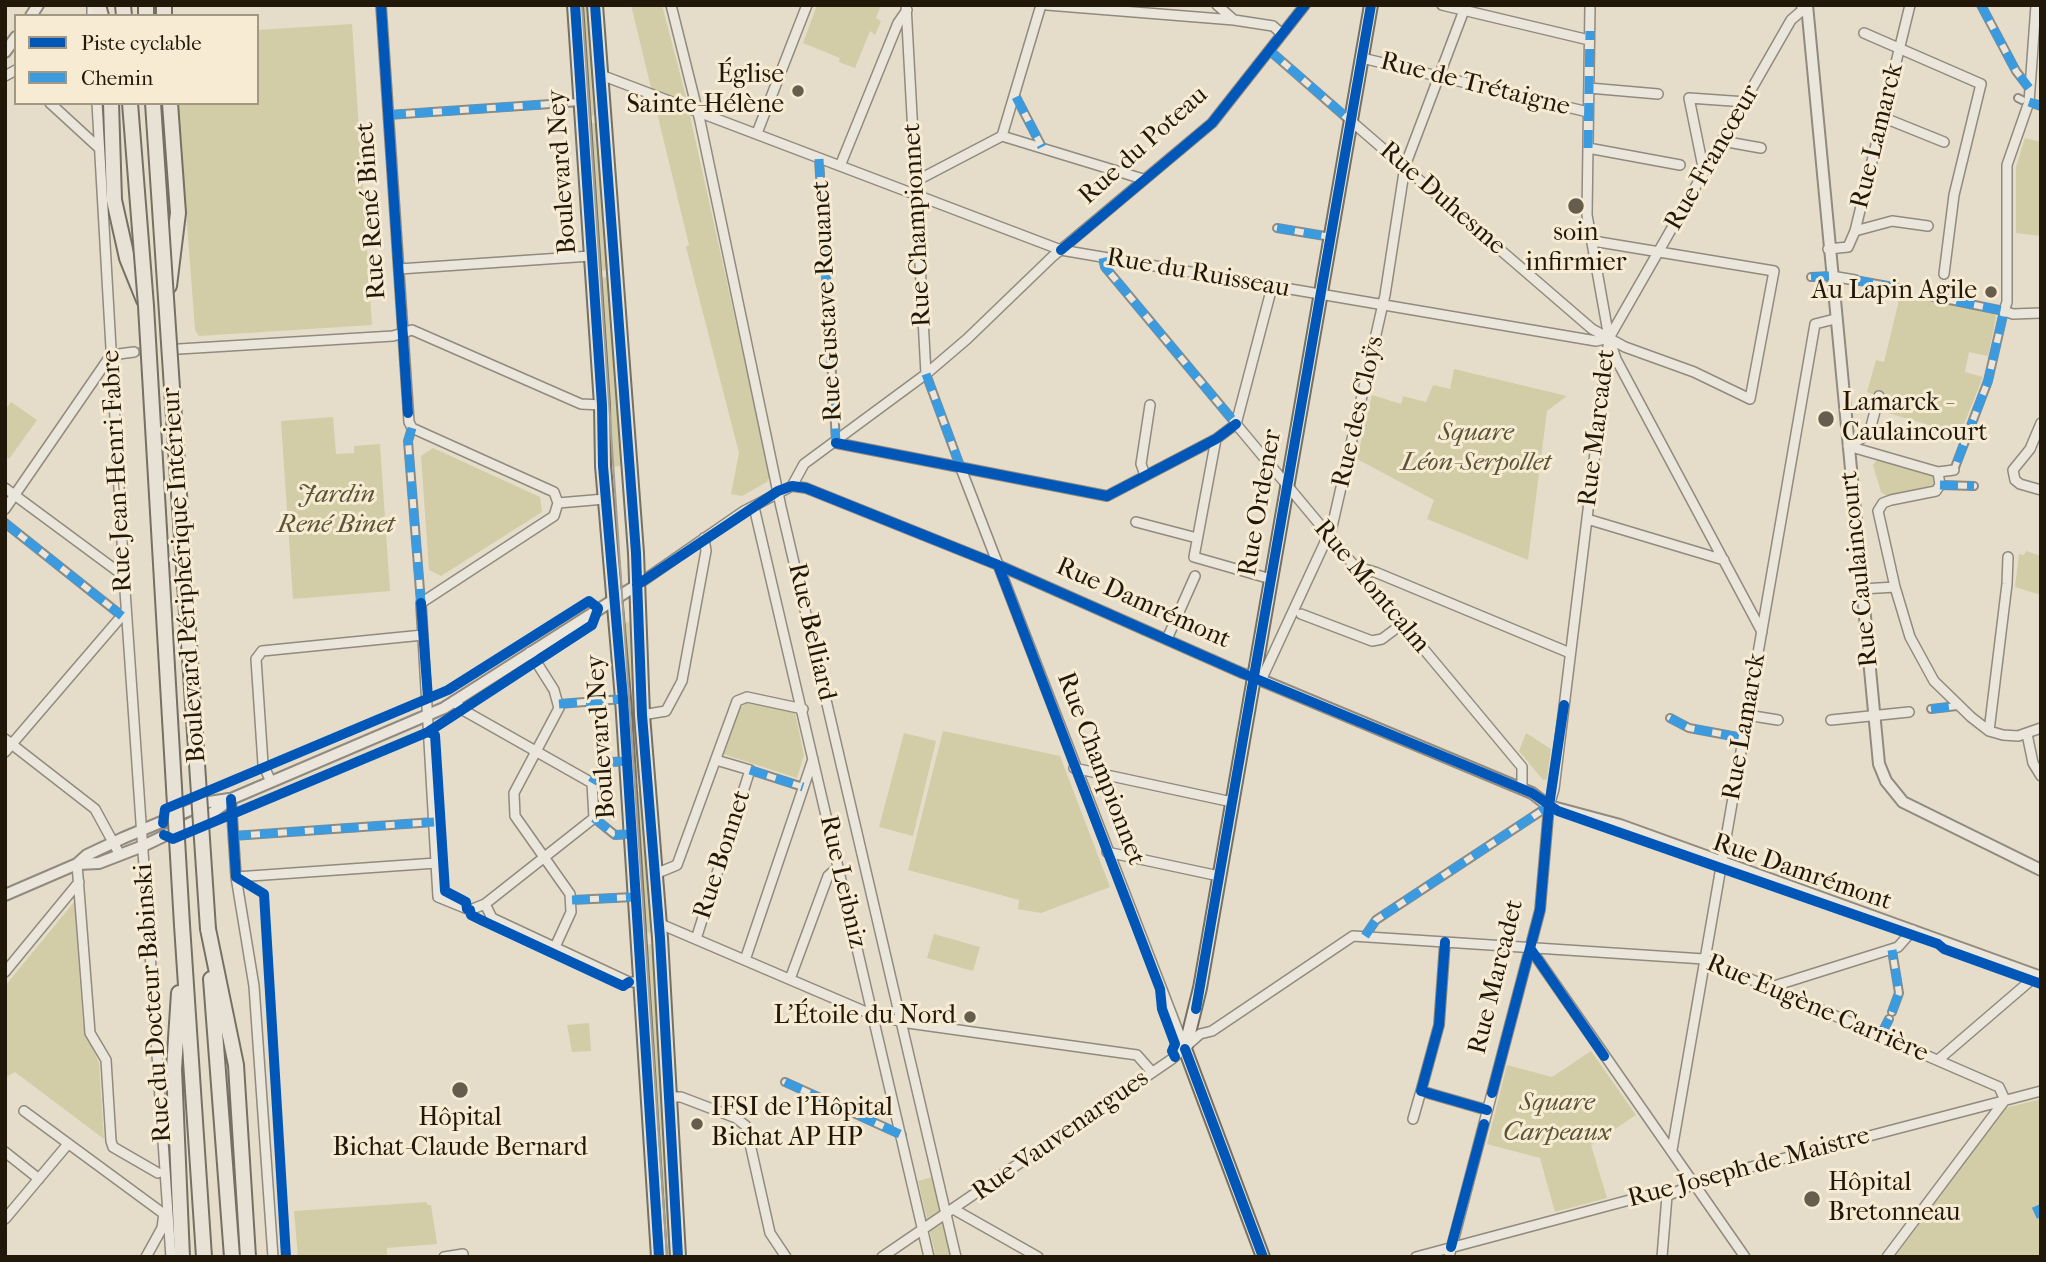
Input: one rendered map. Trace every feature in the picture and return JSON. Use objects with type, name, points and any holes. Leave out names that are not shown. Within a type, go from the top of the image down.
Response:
[{"type":"main road","name":"Boulevard Ney","points":[[575,5],[602,405],[605,499],[623,699],[659,1257]]},
{"type":"main road","name":"Boulevard Ney","points":[[595,5],[637,585],[642,715],[655,874],[678,1257]]},
{"type":"main road","name":"Rue Ordener","points":[[1185,1049],[1194,1017],[1371,5]]},
{"type":"main road","points":[[130,105],[146,306],[204,1257]]},
{"type":"main road","name":"Boulevard Périphérique Intérieur","points":[[153,105],[232,1257]]},
{"type":"main road","points":[[167,298],[178,213],[170,108]]},
{"type":"main road","points":[[111,110],[114,200],[127,258],[146,306]]},
{"type":"main road","points":[[182,1257],[174,1069],[183,925]]},
{"type":"main road","points":[[208,929],[227,1016],[240,1114],[248,1257]]},
{"type":"main road","name":"Rue Championnet","points":[[1185,1049],[1263,1257]]},
{"type":"street","name":"Rue René Binet","points":[[381,5],[408,413],[412,428]]},
{"type":"street","name":"Rue Belliard","points":[[671,5],[778,491],[901,1022],[951,1211],[956,1257]]},
{"type":"street","points":[[757,134],[807,5]]},
{"type":"street","points":[[916,181],[1002,136],[1016,97],[1041,5]]},
{"type":"street","points":[[1047,5],[1234,20],[1273,26],[1282,34]]},
{"type":"street","points":[[1217,5],[1234,20]]},
{"type":"street","name":"Rue du Poteau","points":[[792,486],[804,464],[926,374],[1061,250],[1212,123],[1305,5]]},
{"type":"street","points":[[1441,5],[1465,8],[1589,40]]},
{"type":"street","name":"Rue Marcadet","points":[[1450,1252],[1540,910],[1549,806],[1554,789],[1609,338],[1587,215],[1591,5]]},
{"type":"street","name":"Rue Lamarck","points":[[1828,249],[1848,247],[1856,231],[1910,5]]},
{"type":"street","points":[[1981,5],[2016,71],[2029,88]]},
{"type":"street","points":[[1848,446],[1938,472],[1954,470],[1988,381],[2007,302],[2007,165],[2023,100],[2029,88],[2036,5]]},
{"type":"street","name":"Rue Francœur","points":[[1609,338],[1791,20],[1805,6]]},
{"type":"street","name":"Rue Caulaincourt","points":[[1805,6],[1879,764],[1886,781],[1903,802],[2041,870]]},
{"type":"street","points":[[840,166],[906,8]]},
{"type":"street","name":"Rue Championnet","points":[[906,8],[926,374],[1074,768],[1185,1049]]},
{"type":"street","name":"Rue des Cloÿs","points":[[1254,677],[1263,676],[1269,668],[1329,535],[1383,304],[1405,166],[1465,8]]},
{"type":"street","points":[[1864,33],[1981,84],[1954,195],[1944,274]]},
{"type":"street","name":"Rue Duhesme","points":[[1269,50],[1582,320],[1625,347],[1694,372],[1750,399],[1774,271],[1659,252]]},
{"type":"street","name":"Rue de Trétaigne","points":[[1362,58],[1588,112]]},
{"type":"street","name":"Rue du Ruisseau","points":[[601,75],[1061,250],[1596,341],[1609,338]]},
{"type":"street","points":[[1589,88],[1658,94]]},
{"type":"street","points":[[1016,97],[1041,140],[1042,147]]},
{"type":"street","points":[[1704,172],[1689,98],[1745,102]]},
{"type":"street","points":[[2023,100],[2041,106]]},
{"type":"street","points":[[388,115],[582,102]]},
{"type":"street","points":[[52,105],[99,148]]},
{"type":"street","name":"Rue Jean-Henri Fabre","points":[[97,105],[111,355],[121,615],[139,840]]},
{"type":"street","points":[[1882,117],[1944,142]]},
{"type":"street","points":[[1002,136],[1143,179]]},
{"type":"street","points":[[1723,141],[1761,148]]},
{"type":"street","points":[[1588,148],[1680,165]]},
{"type":"street","name":"Rue Gustave Rouanet","points":[[820,159],[836,443]]},
{"type":"street","points":[[1856,231],[1892,221],[1928,226]]},
{"type":"street","points":[[1276,228],[1331,237]]},
{"type":"street","points":[[1593,241],[1659,252]]},
{"type":"street","points":[[399,269],[591,256]]},
{"type":"street","name":"Rue Montcalm","points":[[1103,257],[1105,267],[1522,767],[1522,789]]},
{"type":"street","points":[[1811,277],[1831,276],[1904,289]]},
{"type":"street","points":[[836,443],[1107,496],[1216,439],[1236,424],[1272,287]]},
{"type":"street","points":[[1930,296],[2004,311],[2041,313]]},
{"type":"street","name":"Rue Lamarck","points":[[1672,1150],[1815,324],[1835,319]]},
{"type":"street","points":[[1573,337],[1582,320]]},
{"type":"street","points":[[179,349],[412,330],[429,335],[581,404],[602,405]]},
{"type":"street","points":[[1609,338],[1624,374],[1762,632]]},
{"type":"street","points":[[5,509],[111,355],[134,352]]},
{"type":"street","points":[[1848,446],[1868,434],[1879,396]]},
{"type":"street","points":[[1145,475],[1141,464],[1150,405]]},
{"type":"street","points":[[2041,423],[2030,449],[2014,467],[2014,478],[2020,484],[2041,489]]},
{"type":"street","points":[[421,603],[554,516],[558,503],[554,492],[412,428],[408,440],[421,603],[438,897],[470,910],[485,904],[594,818]]},
{"type":"street","points":[[1216,439],[1194,557],[1271,579]]},
{"type":"street","points":[[1938,472],[1940,485],[1936,491],[1883,503],[1878,512],[1895,587],[1910,637],[1934,681],[1957,706],[1989,731],[2018,737],[2041,728]]},
{"type":"street","points":[[1940,485],[1974,486]]},
{"type":"street","points":[[5,895],[77,864],[112,844],[139,840],[212,813],[231,799],[428,715],[637,585],[778,491],[792,486]]},
{"type":"street","name":"Rue Damrémont","points":[[792,486],[806,488],[998,565],[1254,677],[1522,789],[1549,806],[1620,825],[2039,976]]},
{"type":"street","points":[[5,488],[120,573]]},
{"type":"street","points":[[558,503],[605,499]]},
{"type":"street","name":"Rue Leibniz","points":[[754,507],[929,1257]]},
{"type":"street","points":[[1587,519],[1724,560]]},
{"type":"street","points":[[1136,522],[1198,538]]},
{"type":"street","points":[[5,523],[121,615],[8,746],[95,809],[120,855]]},
{"type":"street","points":[[642,715],[666,711],[682,681],[706,551],[704,538]]},
{"type":"street","points":[[1989,731],[2007,584],[2007,557]]},
{"type":"street","points":[[1357,567],[1570,653]]},
{"type":"street","points":[[1167,639],[1195,576]]},
{"type":"street","points":[[1862,589],[1895,587]]},
{"type":"street","points":[[1301,614],[1372,641],[1382,639],[1402,624]]},
{"type":"street","points":[[271,782],[263,764],[257,659],[259,653],[265,649],[423,635]]},
{"type":"street","points":[[530,652],[554,690],[559,704],[557,715],[514,793],[515,816],[565,884],[572,900],[571,912],[555,947]]},
{"type":"street","points":[[655,874],[677,865],[737,701],[742,697],[803,709]]},
{"type":"street","points":[[559,704],[623,699]]},
{"type":"street","points":[[454,701],[463,710],[593,783]]},
{"type":"street","points":[[1931,709],[1957,706]]},
{"type":"street","points":[[1831,720],[1909,712]]},
{"type":"street","points":[[1747,715],[1778,720]]},
{"type":"street","points":[[1670,718],[1689,728],[1743,738]]},
{"type":"street","points":[[2027,734],[2033,763],[2041,776]]},
{"type":"street","points":[[746,960],[813,758]]},
{"type":"street","points":[[716,760],[803,787]]},
{"type":"street","points":[[627,761],[612,762],[598,773],[593,783],[594,818],[615,835],[631,834]]},
{"type":"street","points":[[1074,768],[1232,802]]},
{"type":"street","name":"Rue Bonnet","points":[[696,939],[750,770]]},
{"type":"street","points":[[231,799],[236,877],[254,986],[273,1257]]},
{"type":"street","name":"Rue Vauvenargues","points":[[882,1257],[1185,1049],[1200,1034],[1212,1031],[1353,936],[1365,936],[1377,920],[1549,806]]},
{"type":"street","points":[[233,836],[434,822]]},
{"type":"street","points":[[77,864],[99,863],[120,855],[139,840]]},
{"type":"street","name":"Rue du Docteur Babinski","points":[[139,840],[166,1229]]},
{"type":"street","points":[[1107,852],[1219,876]]},
{"type":"street","points":[[236,877],[436,863]]},
{"type":"street","points":[[77,864],[90,1034],[106,1060],[111,1141],[113,1147],[162,1170]]},
{"type":"street","points":[[790,979],[830,871],[838,866]]},
{"type":"street","points":[[5,972],[79,882]]},
{"type":"street","points":[[572,900],[636,897]]},
{"type":"street","points":[[485,904],[492,918],[629,982],[641,982]]},
{"type":"street","points":[[658,923],[873,1015],[901,1022],[1137,1055],[1152,1072]]},
{"type":"street","points":[[1770,987],[1892,950],[1913,930]]},
{"type":"street","name":"Rue Eugène Carrière","points":[[1365,936],[1704,959],[1999,1087],[2005,1100]]},
{"type":"street","points":[[1413,1119],[1439,1025],[1445,942]]},
{"type":"street","points":[[1530,948],[1745,1257]]},
{"type":"street","points":[[1883,1031],[1899,993],[1892,950]]},
{"type":"street","points":[[1938,1059],[2039,976]]},
{"type":"street","points":[[785,1082],[902,1135]]},
{"type":"street","points":[[2029,1093],[2041,1082]]},
{"type":"street","points":[[1421,1091],[1487,1110]]},
{"type":"street","name":"Rue Joseph de Maistre","points":[[1416,1257],[1450,1252],[1652,1194],[1667,1196],[1705,1179],[2041,1091]]},
{"type":"street","points":[[668,1097],[681,1097],[736,1118],[746,1126],[770,1233],[786,1257]]},
{"type":"street","points":[[1887,1257],[2005,1100]]},
{"type":"street","points":[[24,1111],[162,1212]]},
{"type":"street","points":[[5,1219],[38,1179],[45,1175],[68,1144]]},
{"type":"street","points":[[5,1152],[38,1179]]},
{"type":"street","name":"Rue du Docteur Babinski","points":[[162,1170],[162,1212],[171,1257]]},
{"type":"street","points":[[1662,1257],[1667,1196]]},
{"type":"street","points":[[951,1211],[1038,1257]]},
{"type":"street","points":[[146,1257],[166,1229]]},
{"type":"street","points":[[444,1257],[463,1254],[463,1257]]},
{"type":"green space","points":[[580,5],[590,5],[597,115],[589,116]]},
{"type":"green space","points":[[631,5],[662,5],[684,89],[770,476],[767,482],[742,496],[731,494],[739,453],[686,247],[689,245]]},
{"type":"green space","points":[[817,5],[881,5],[876,18],[881,21],[875,35],[870,31],[855,68],[839,62],[840,58],[803,43]]},
{"type":"green space","points":[[352,24],[372,325],[199,336],[195,330],[178,105],[259,105],[259,30]]},
{"type":"green space","points":[[589,123],[598,123],[608,270],[600,271]]},
{"type":"green space","points":[[2025,138],[2041,142],[2041,236],[2016,233],[2016,167]]},
{"type":"green space","points":[[608,277],[618,416],[625,459],[621,460],[621,466],[612,467],[612,460],[607,461],[600,278]]},
{"type":"green space","points":[[1900,296],[1992,311],[1996,317],[1988,356],[1969,352],[1965,372],[1983,377],[1960,434],[1881,411],[1884,398],[1867,392],[1876,360],[1884,362]]},
{"type":"green space","name":"Square Léon-Serpollet","points":[[1454,369],[1567,396],[1547,411],[1528,560],[1427,519],[1434,500],[1357,459],[1372,395],[1401,404],[1403,396],[1426,402],[1433,385],[1450,389]]},
{"type":"green space","points":[[11,402],[37,420],[9,459],[5,456],[5,410]]},
{"type":"green space","name":"Jardin René Binet","points":[[333,417],[336,454],[354,453],[354,446],[380,444],[390,591],[293,599],[281,421]]},
{"type":"green space","points":[[433,448],[540,497],[542,512],[441,576],[429,570],[421,456]]},
{"type":"green space","points":[[1877,460],[1932,474],[1936,479],[1935,485],[1887,496],[1881,492],[1873,465]]},
{"type":"green space","points":[[2026,551],[2041,556],[2041,595],[2015,587],[2019,554],[2024,555]]},
{"type":"green space","points":[[631,620],[644,779],[631,779],[623,625]]},
{"type":"green space","points":[[748,702],[795,713],[804,755],[797,778],[723,754],[740,708]]},
{"type":"green space","points":[[943,731],[1060,756],[1110,887],[1041,913],[1018,909],[1019,900],[908,870]]},
{"type":"green space","points":[[904,733],[936,741],[913,836],[879,827]]},
{"type":"green space","points":[[1526,733],[1551,749],[1547,779],[1543,780],[1519,751]]},
{"type":"green space","points":[[644,791],[655,932],[641,933],[632,792]]},
{"type":"green space","points":[[74,902],[83,1025],[99,1063],[104,1139],[15,1072],[5,1078],[5,986]]},
{"type":"green space","points":[[934,934],[980,947],[973,971],[927,958]]},
{"type":"green space","points":[[655,944],[675,1257],[663,1257],[642,945]]},
{"type":"green space","points":[[589,1023],[591,1051],[572,1052],[567,1025]]},
{"type":"green space","name":"Square Carpeaux","points":[[1591,1051],[1636,1115],[1591,1145],[1607,1198],[1555,1212],[1540,1158],[1487,1144],[1507,1065],[1552,1077]]},
{"type":"green space","points":[[2041,1099],[2041,1257],[1895,1257],[2005,1108]]},
{"type":"green space","points":[[932,1177],[952,1257],[936,1257],[918,1181]]},
{"type":"green space","points":[[427,1202],[427,1205],[431,1205],[437,1244],[387,1248],[387,1257],[298,1257],[294,1211]]},
{"type":"tunnel","points":[[134,352],[174,349]]},
{"type":"tram line","points":[[582,5],[667,1257]]},
{"type":"marked path","points":[[1981,5],[2016,71],[2029,88]]},
{"type":"marked path","points":[[1588,148],[1590,31]]},
{"type":"marked path","points":[[1269,50],[1351,121]]},
{"type":"marked path","points":[[1016,97],[1042,147]]},
{"type":"marked path","points":[[388,115],[582,102]]},
{"type":"marked path","points":[[2029,102],[2041,106]]},
{"type":"marked path","points":[[819,159],[836,443]]},
{"type":"marked path","points":[[1277,228],[1331,237]]},
{"type":"marked path","points":[[1103,258],[1105,267],[1236,424]]},
{"type":"marked path","points":[[1811,277],[1831,276]]},
{"type":"marked path","points":[[1855,280],[1904,289]]},
{"type":"marked path","points":[[1930,296],[2004,311],[1988,381],[1954,470]]},
{"type":"marked path","points":[[926,374],[960,466]]},
{"type":"marked path","points":[[412,428],[408,441],[421,603]]},
{"type":"marked path","points":[[1940,485],[1974,486]]},
{"type":"marked path","points":[[5,523],[122,616]]},
{"type":"marked path","points":[[559,704],[623,699]]},
{"type":"marked path","points":[[1931,709],[1957,706]]},
{"type":"marked path","points":[[1670,718],[1689,728],[1743,738]]},
{"type":"marked path","points":[[592,783],[598,773],[612,762],[627,761]]},
{"type":"marked path","points":[[750,770],[803,787]]},
{"type":"marked path","points":[[1365,936],[1376,920],[1549,806]]},
{"type":"marked path","points":[[594,818],[615,835],[631,834]]},
{"type":"marked path","points":[[233,836],[434,822]]},
{"type":"marked path","points":[[572,900],[636,897]]},
{"type":"marked path","points":[[1892,950],[1899,993],[1892,1012]]},
{"type":"marked path","points":[[1883,1031],[1889,1019]]},
{"type":"marked path","points":[[785,1082],[902,1135]]},
{"type":"marked path","points":[[2036,1206],[2041,1217]]},
{"type":"cycle path","points":[[381,5],[408,413]]},
{"type":"cycle path","points":[[575,5],[602,405],[603,466],[623,699],[659,1257]]},
{"type":"cycle path","points":[[595,5],[636,553],[642,715],[660,938],[678,1257]]},
{"type":"cycle path","points":[[1061,250],[1212,123],[1305,5]]},
{"type":"cycle path","points":[[1196,1009],[1371,5]]},
{"type":"cycle path","points":[[836,443],[1107,496],[1216,439],[1236,424]]},
{"type":"cycle path","points":[[637,585],[778,491],[792,486],[806,488],[998,565],[1242,673],[1532,793],[1558,811],[1938,944],[1944,949],[2041,984]]},
{"type":"cycle path","points":[[998,565],[1160,989],[1162,1009],[1175,1044],[1172,1051],[1175,1057]]},
{"type":"cycle path","points":[[163,823],[165,809],[448,690],[589,601],[598,608]]},
{"type":"cycle path","points":[[421,603],[428,698]]},
{"type":"cycle path","points":[[164,835],[173,839],[428,732],[592,625],[598,609]]},
{"type":"cycle path","points":[[1492,1093],[1540,910],[1549,806],[1564,705]]},
{"type":"cycle path","points":[[428,732],[435,735],[445,891],[466,902],[467,909]]},
{"type":"cycle path","points":[[231,799],[236,877],[264,894],[286,1257]]},
{"type":"cycle path","points":[[470,910],[471,915],[483,921],[623,986],[629,982]]},
{"type":"cycle path","points":[[1445,942],[1439,1025],[1421,1091],[1487,1110]]},
{"type":"cycle path","points":[[1530,948],[1604,1056]]},
{"type":"cycle path","points":[[1185,1049],[1263,1257]]},
{"type":"cycle path","points":[[1451,1247],[1484,1124]]},
{"type":"place","name":"Église Sainte-Hélène","points":[[798,91]]},
{"type":"place","name":"soin infirmier","points":[[1576,206]]},
{"type":"place","name":"Au Lapin Agile","points":[[1991,292]]},
{"type":"place","name":"Lamarck - Caulaincourt","points":[[1826,419]]},
{"type":"place","name":"L'Étoile du Nord","points":[[970,1017]]},
{"type":"place","name":"Hôpital Bichat-Claude Bernard","points":[[460,1090]]},
{"type":"place","name":"IFSI de l'Hôpital Bichat AP HP","points":[[697,1124]]},
{"type":"place","name":"Hôpital Bretonneau","points":[[1812,1199]]}]
